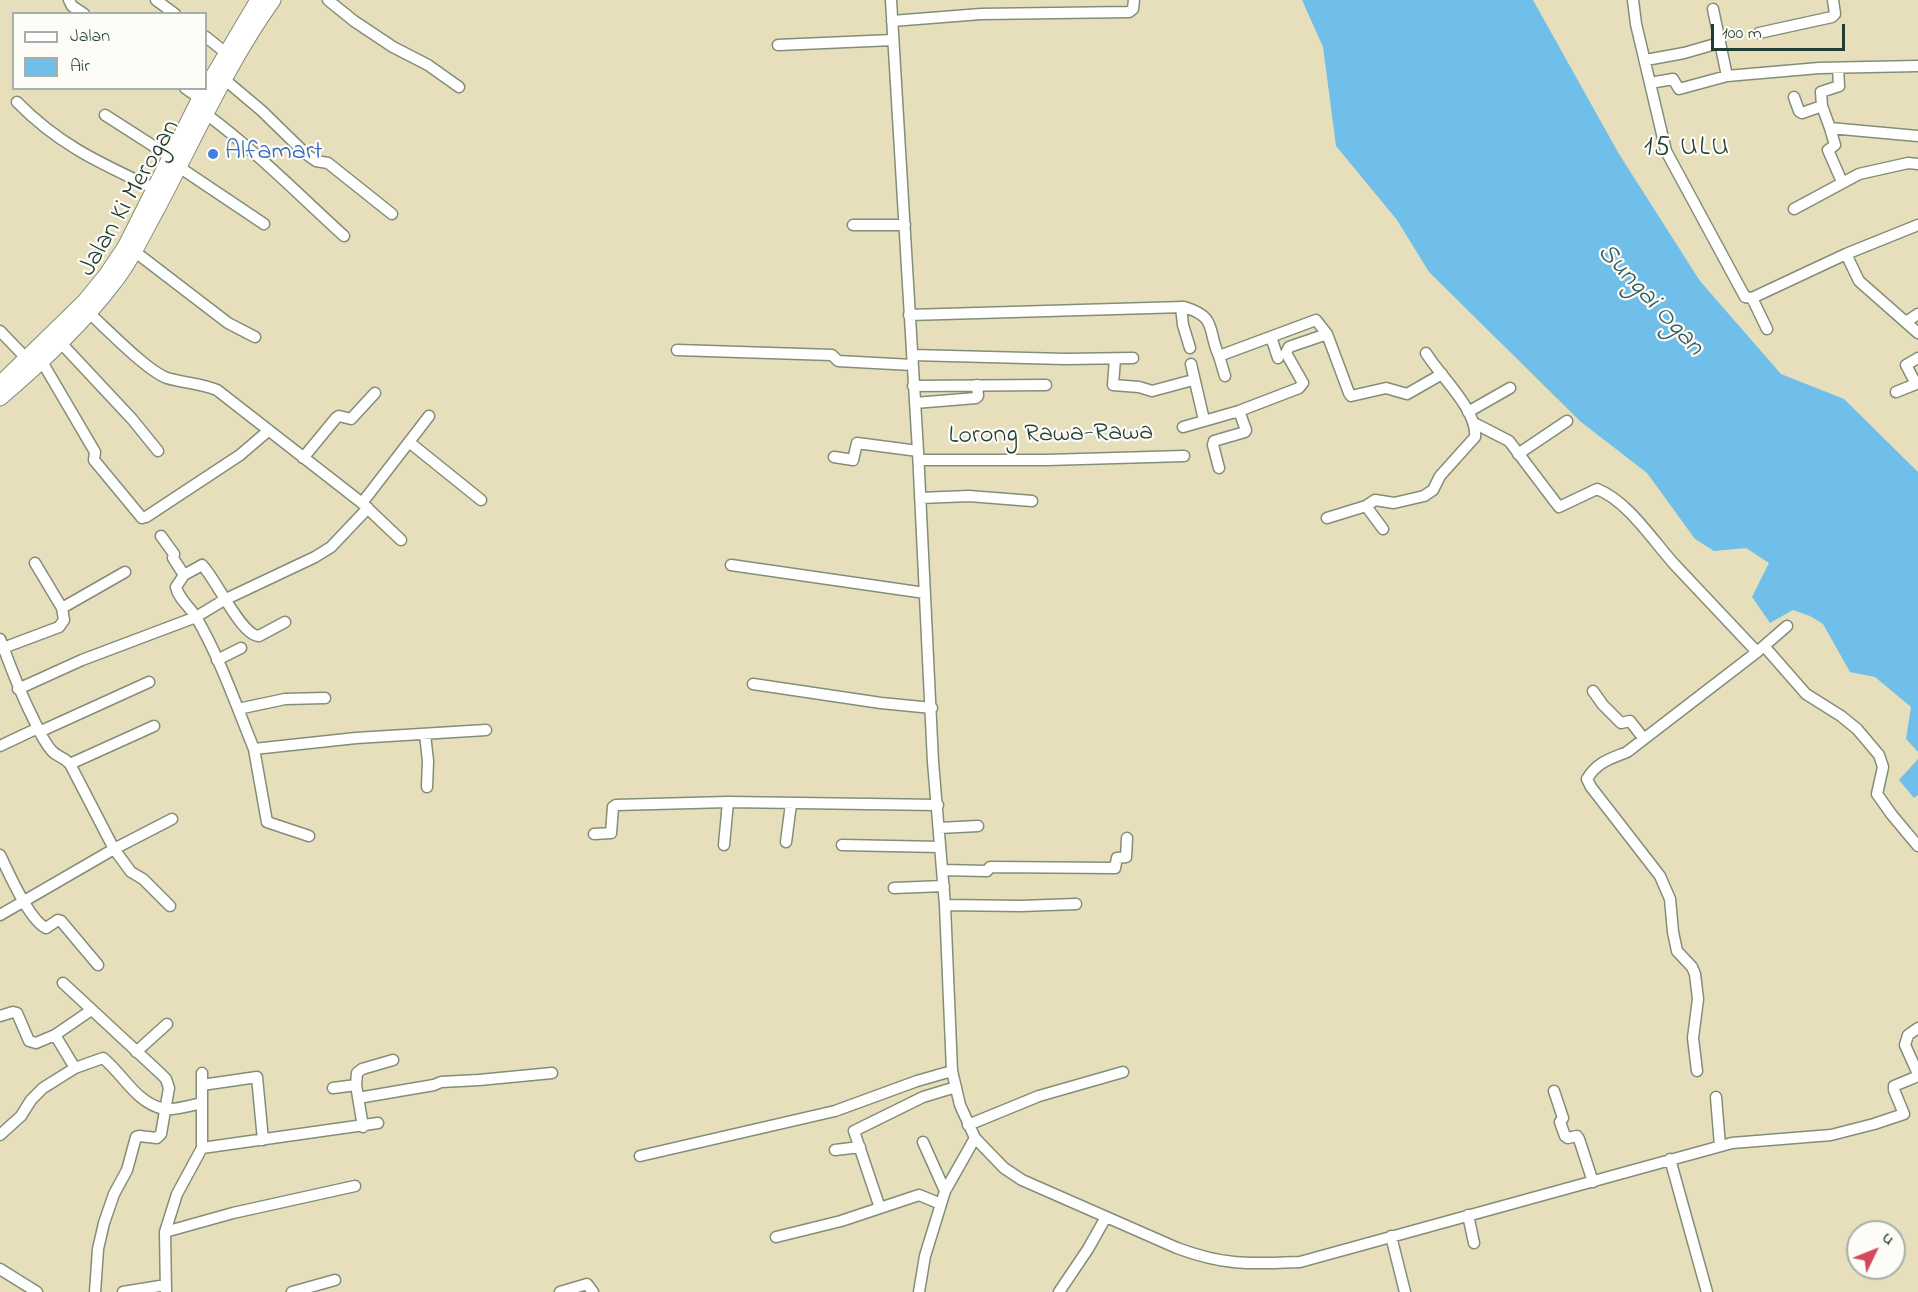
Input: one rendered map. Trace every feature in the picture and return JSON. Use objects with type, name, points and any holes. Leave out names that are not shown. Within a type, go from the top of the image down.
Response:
[{"type":"highway","name":"Jalan Ki Merogan","points":[[0,398],[107,274],[125,247],[153,188],[206,114],[251,30],[273,0]]},
{"type":"highway","name":"Jalan Ki Merogan","points":[[207,85],[255,1]]},
{"type":"highway","name":"Jalan Ki Merogan","points":[[0,384],[60,342],[113,285],[134,251],[203,92]]},
{"type":"street","points":[[69,0],[72,6],[81,12]]},
{"type":"street","points":[[156,0],[172,12]]},
{"type":"street","points":[[328,0],[393,47],[428,65],[459,87]]},
{"type":"street","points":[[891,0],[932,708],[933,762],[944,886],[952,1071],[960,1105],[975,1138],[1004,1168],[1022,1180],[1201,1257],[1252,1265],[1300,1262],[1720,1146],[1751,1140],[1831,1135],[1904,1114],[1894,1086],[1918,1075],[1905,1045],[1908,1035],[1918,1028]]},
{"type":"street","points":[[892,21],[981,14],[1129,12],[1133,9],[1134,0]]},
{"type":"street","points":[[1633,0],[1636,24],[1662,137],[1671,161],[1743,295],[1747,298],[1752,297],[1846,254],[1918,225]]},
{"type":"street","points":[[1759,33],[1832,17],[1835,14],[1833,0]]},
{"type":"street","points":[[1713,9],[1727,76]]},
{"type":"street","points":[[207,38],[226,53]]},
{"type":"street","points":[[778,45],[893,40]]},
{"type":"street","points":[[1646,60],[1684,53],[1719,43]]},
{"type":"street","points":[[1650,83],[1672,80],[1679,89],[1727,76],[1838,68],[1918,66]]},
{"type":"street","points":[[1838,68],[1839,86],[1821,92],[1822,106],[1834,145],[1828,150],[1842,182]]},
{"type":"street","points":[[224,79],[262,111],[306,154],[316,161],[328,163],[392,214]]},
{"type":"street","points":[[1794,98],[1802,113],[1822,106]]},
{"type":"street","points":[[17,102],[37,123],[72,148],[153,188]]},
{"type":"street","points":[[206,114],[245,144],[344,236]]},
{"type":"street","points":[[105,115],[264,224]]},
{"type":"street","points":[[1830,128],[1918,136]]},
{"type":"street","points":[[1794,209],[1842,182],[1868,172],[1908,163],[1918,164]]},
{"type":"street","points":[[853,225],[905,225]]},
{"type":"street","points":[[134,251],[228,322],[255,337]]},
{"type":"street","points":[[1846,254],[1859,280],[1918,333]]},
{"type":"street","points":[[1752,297],[1767,329]]},
{"type":"street","points":[[909,315],[1181,308],[1198,311],[1206,316],[1225,376]]},
{"type":"street","points":[[1181,308],[1190,348]]},
{"type":"street","points":[[88,312],[121,343],[165,377],[217,390],[365,505],[401,540]]},
{"type":"street","points":[[1906,322],[1918,314]]},
{"type":"street","points":[[1219,356],[1316,320],[1327,334],[1351,396],[1386,388],[1407,394],[1442,374]]},
{"type":"street","points":[[0,331],[34,359],[95,452],[94,460],[142,518],[240,455],[268,430]]},
{"type":"street","points":[[1183,427],[1239,411],[1299,388],[1303,383],[1286,353],[1289,347],[1327,334]]},
{"type":"street","points":[[1271,337],[1278,358]]},
{"type":"street","points":[[60,342],[132,419],[158,451]]},
{"type":"street","points":[[677,350],[832,355],[838,361],[1133,358]]},
{"type":"street","points":[[1327,518],[1366,506],[1375,500],[1394,503],[1424,496],[1433,490],[1440,476],[1475,436],[1474,423],[1468,412],[1451,384],[1426,353]]},
{"type":"street","points":[[1896,392],[1916,384],[1906,365],[1918,358]]},
{"type":"street","points":[[1115,359],[1113,384],[1152,391],[1193,380]]},
{"type":"street","points":[[1191,364],[1204,420]]},
{"type":"street","points":[[915,403],[976,398],[978,396],[977,385]]},
{"type":"street","points":[[913,386],[1046,385]]},
{"type":"street","points":[[1468,412],[1510,388]]},
{"type":"street","points":[[303,458],[336,418],[339,416],[351,419],[375,393]]},
{"type":"street","points":[[1219,468],[1214,441],[1245,432],[1239,411]]},
{"type":"street","points":[[18,689],[82,660],[196,617],[224,600],[315,557],[331,547],[365,505],[429,416]]},
{"type":"street","points":[[1518,453],[1567,421]]},
{"type":"street","points":[[1474,423],[1509,441],[1559,507],[1593,490],[1603,492],[1638,521],[1677,567],[1806,694],[1857,729],[1879,754],[1883,767],[1880,797],[1918,846]]},
{"type":"street","points":[[409,441],[481,500]]},
{"type":"street","name":"Lorong Rawa-Rawa","points":[[834,457],[853,460],[857,443],[918,455],[1047,460],[1184,456]]},
{"type":"street","points":[[920,498],[969,496],[1032,501]]},
{"type":"street","points":[[1366,506],[1383,529]]},
{"type":"street","points":[[161,536],[174,554],[173,558],[184,575]]},
{"type":"street","points":[[35,563],[62,608],[64,620],[59,627],[2,650],[38,730],[51,750],[56,755],[64,757],[70,764],[114,849],[131,872],[143,879],[171,906]]},
{"type":"street","points":[[285,622],[259,636],[254,636],[224,600],[203,565],[197,566],[184,575],[176,589],[196,617],[217,660],[254,749],[267,822],[309,836]]},
{"type":"street","points":[[731,565],[925,593]]},
{"type":"street","points":[[62,608],[125,572]]},
{"type":"street","points":[[1697,1071],[1693,1038],[1698,999],[1695,973],[1677,951],[1668,891],[1660,876],[1587,780],[1600,764],[1627,752],[1761,649],[1787,626]]},
{"type":"street","points":[[217,660],[241,648]]},
{"type":"street","points":[[0,746],[149,682]]},
{"type":"street","points":[[753,684],[881,704],[932,708]]},
{"type":"street","points":[[1593,691],[1621,723],[1630,721],[1644,739]]},
{"type":"street","points":[[238,709],[285,699],[325,698]]},
{"type":"street","points":[[70,764],[154,726]]},
{"type":"street","points":[[254,749],[317,741],[486,730]]},
{"type":"street","points":[[425,734],[428,761],[427,787]]},
{"type":"street","points":[[594,834],[611,833],[613,807],[616,805],[728,802],[938,805]]},
{"type":"street","points":[[724,845],[728,802]]},
{"type":"street","points":[[786,842],[791,804]]},
{"type":"street","points":[[0,915],[114,849],[172,819]]},
{"type":"street","points":[[939,828],[978,826]]},
{"type":"street","points":[[942,870],[987,871],[990,867],[1115,868],[1117,858],[1126,857],[1127,838]]},
{"type":"street","points":[[842,845],[940,847]]},
{"type":"street","points":[[0,855],[24,902],[43,928],[58,920],[61,921],[98,965]]},
{"type":"street","points":[[894,888],[944,886]]},
{"type":"street","points":[[945,905],[1021,909],[1076,904]]},
{"type":"street","points":[[63,983],[90,1011],[160,1073],[168,1084],[160,1137],[139,1136],[134,1141],[127,1170],[114,1194],[104,1222],[98,1249],[95,1292]]},
{"type":"street","points":[[0,1016],[17,1013],[31,1043],[36,1043],[55,1035],[90,1011]]},
{"type":"street","points":[[136,1052],[166,1024]]},
{"type":"street","points":[[55,1035],[75,1068]]},
{"type":"street","points":[[0,1136],[21,1116],[31,1100],[43,1088],[75,1068],[103,1058],[138,1094],[165,1110],[202,1103]]},
{"type":"street","points":[[363,1127],[356,1085],[359,1071],[393,1060]]},
{"type":"street","points":[[640,1156],[835,1111],[917,1081],[952,1071]]},
{"type":"street","points":[[969,1125],[1039,1096],[1124,1072]]},
{"type":"street","points":[[123,1292],[166,1288],[165,1232],[177,1194],[202,1148],[202,1073]]},
{"type":"street","points":[[358,1098],[441,1082],[552,1073]]},
{"type":"street","points":[[202,1085],[257,1077],[262,1140]]},
{"type":"street","points":[[333,1088],[356,1085]]},
{"type":"street","points":[[880,1208],[854,1131],[923,1097],[956,1087]]},
{"type":"street","points":[[1554,1091],[1563,1118],[1560,1122],[1565,1136],[1568,1138],[1577,1136],[1579,1139],[1593,1182]]},
{"type":"street","points":[[1716,1096],[1720,1146]]},
{"type":"street","points":[[202,1148],[363,1127],[378,1123]]},
{"type":"street","points":[[919,1292],[925,1256],[945,1191],[975,1138]]},
{"type":"street","points":[[923,1142],[945,1191]]},
{"type":"street","points":[[835,1150],[860,1147]]},
{"type":"street","points":[[1670,1159],[1707,1292]]},
{"type":"street","points":[[165,1232],[233,1212],[355,1186]]},
{"type":"street","points":[[776,1237],[841,1221],[919,1195],[941,1204]]},
{"type":"street","points":[[1468,1215],[1474,1244]]},
{"type":"street","points":[[1059,1292],[1106,1217]]},
{"type":"street","points":[[1391,1236],[1405,1292]]},
{"type":"street","points":[[0,1269],[37,1292]]},
{"type":"street","points":[[292,1292],[335,1280]]},
{"type":"street","points":[[560,1292],[587,1284],[593,1292]]},
{"type":"water","name":"Sungai Ogan","points":[[1302,0],[1533,0],[1619,154],[1700,281],[1781,374],[1844,399],[1918,472],[1918,752],[1906,739],[1911,707],[1875,677],[1850,672],[1823,624],[1793,610],[1770,623],[1752,597],[1769,563],[1746,548],[1714,551],[1695,539],[1647,473],[1581,422],[1429,272],[1397,220],[1336,146],[1323,47]]},
{"type":"water","points":[[1918,759],[1918,795],[1914,798],[1899,780]]},
{"type":"place","name":"Alfamart","points":[[213,154]]},
{"type":"district","name":"15 ULU","points":[[1687,149]]}]
